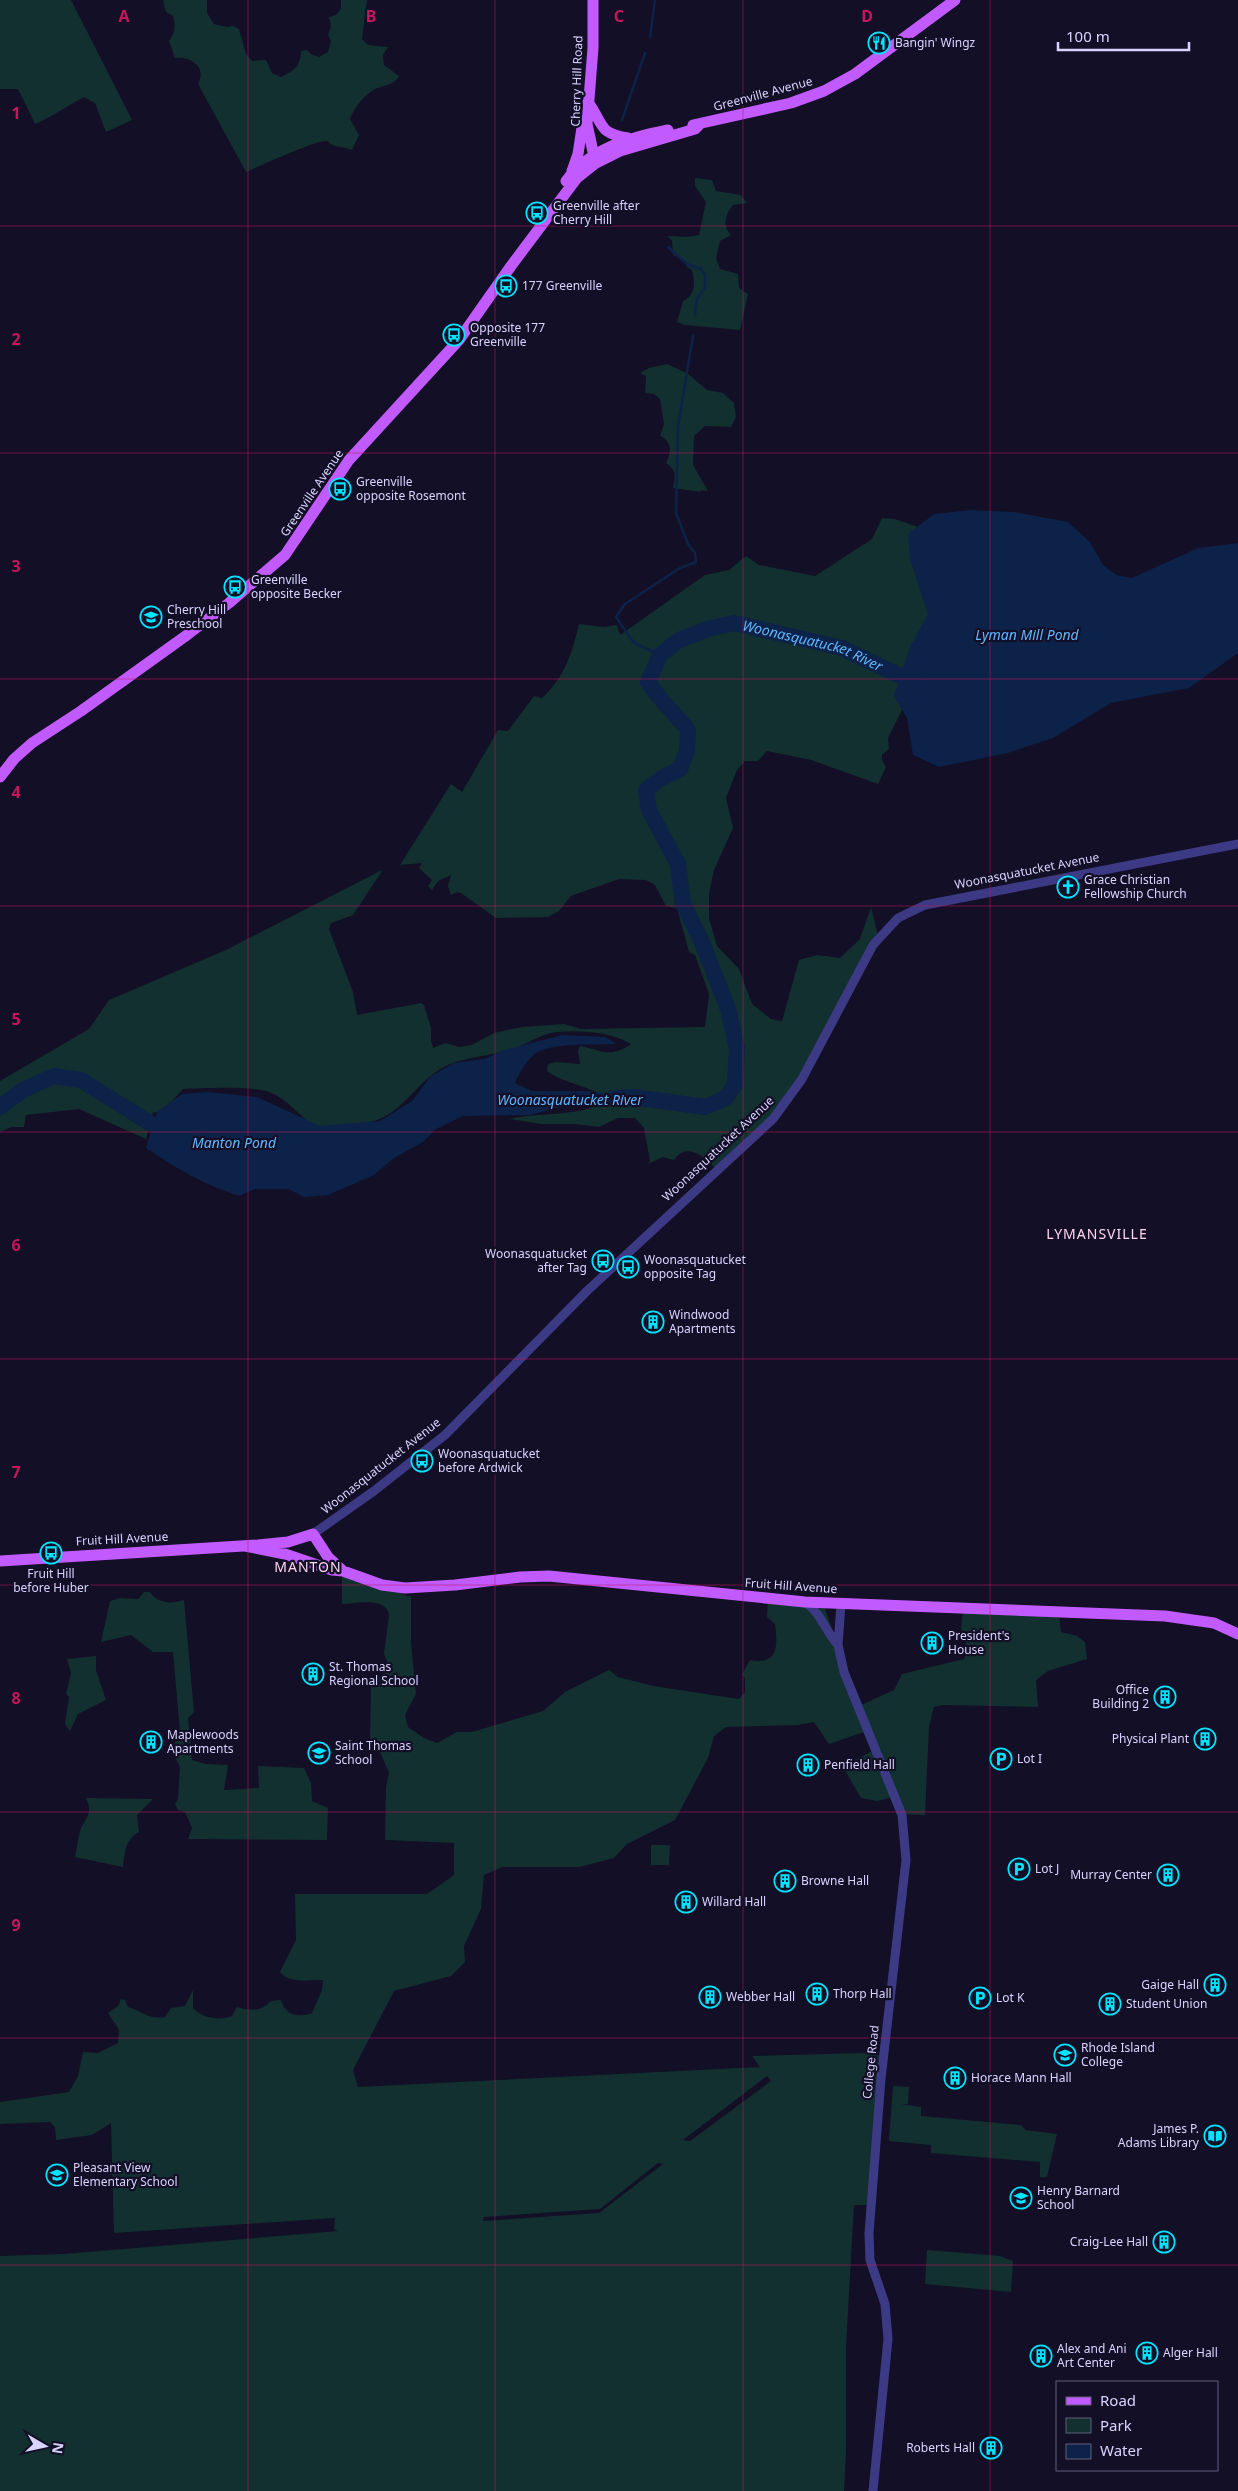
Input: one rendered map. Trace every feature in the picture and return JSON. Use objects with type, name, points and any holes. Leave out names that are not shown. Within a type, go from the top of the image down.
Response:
[{"type":"main road","name":"Cherry Hill Road","points":[[594,0],[587,124],[595,158]]},
{"type":"main road","points":[[937,13],[940,0]]},
{"type":"main road","name":"Greenville Avenue","points":[[516,260],[547,206],[570,175],[595,158],[631,139],[791,103],[824,91],[855,74],[955,0]]},
{"type":"main road","points":[[570,175],[578,154],[587,84],[591,70]]},
{"type":"main road","points":[[588,102],[604,130],[616,137],[631,139]]},
{"type":"main road","name":"Greenville Avenue","points":[[0,777],[14,759],[32,743],[81,711],[187,635],[229,603],[286,555],[349,460],[459,340],[567,190],[595,158],[695,129],[699,125]]},
{"type":"main road","name":"Woonasquatucket Avenue","points":[[288,1542],[313,1534]]},
{"type":"main road","name":"Fruit Hill Avenue","points":[[313,1534],[328,1557],[343,1570],[382,1585],[405,1588],[455,1585],[520,1577],[557,1577],[805,1602],[1165,1616],[1206,1621],[1238,1634]]},
{"type":"main road","name":"Fruit Hill Avenue","points":[[0,1561],[288,1542]]},
{"type":"main road","name":"Fruit Hill Avenue","points":[[245,1546],[285,1554],[332,1570],[343,1570]]},
{"type":"street","name":"Woonasquatucket Avenue","points":[[313,1534],[374,1491],[445,1435],[587,1291],[773,1119],[802,1080],[873,945],[898,918],[925,905],[1238,844]]},
{"type":"street","name":"College Road","points":[[805,1602],[816,1610],[838,1646]]},
{"type":"street","name":"College Road","points":[[841,1604],[838,1646],[850,1688],[895,1792],[906,1835],[906,1860],[881,2079],[869,2233],[870,2260],[888,2317],[888,2340],[873,2491]]},
{"type":"green space","points":[[0,0],[71,0],[132,120],[106,132],[95,103],[84,97],[35,124],[18,89],[0,89]]},
{"type":"green space","points":[[163,0],[207,0],[207,13],[214,24],[227,27],[233,26],[239,29],[246,54],[252,61],[266,60],[272,73],[281,77],[296,67],[301,51],[307,50],[319,57],[328,52],[331,41],[328,35],[331,26],[329,17],[336,15],[341,9],[341,0],[367,0],[362,39],[368,45],[388,47],[383,55],[384,65],[399,76],[391,83],[378,88],[363,98],[354,111],[350,119],[359,135],[352,150],[332,145],[327,141],[321,142],[246,172],[198,84],[200,78],[199,68],[192,61],[175,58],[169,41],[174,32],[174,20],[173,16],[166,12]]},
{"type":"green space","points":[[695,178],[712,180],[716,191],[741,195],[747,203],[733,205],[728,212],[726,228],[731,235],[720,241],[716,258],[720,269],[738,274],[739,288],[748,294],[740,330],[685,325],[677,322],[683,301],[694,288],[694,279],[692,270],[687,267],[683,259],[673,255],[672,240],[667,236],[687,237],[699,235],[706,202],[695,186]]},
{"type":"green space","points":[[667,364],[687,373],[707,390],[723,393],[734,403],[736,417],[731,427],[705,426],[694,436],[693,465],[708,491],[700,490],[701,492],[673,488],[674,471],[666,463],[670,451],[669,444],[660,436],[664,424],[660,399],[654,394],[645,393],[646,376],[640,373],[649,368]]},
{"type":"green space","points":[[882,518],[895,519],[918,527],[931,629],[903,708],[888,738],[889,749],[882,755],[882,760],[886,767],[878,784],[811,760],[767,751],[758,761],[745,761],[737,770],[726,798],[733,828],[714,870],[709,894],[709,918],[717,946],[739,969],[752,1004],[771,1019],[782,1021],[799,960],[817,955],[840,958],[860,939],[871,907],[878,935],[813,1058],[769,1121],[716,1169],[707,1160],[690,1151],[679,1154],[674,1160],[663,1157],[648,1164],[650,1161],[644,1128],[635,1118],[618,1118],[599,1127],[575,1124],[541,1124],[510,1119],[581,1110],[602,1103],[600,1094],[559,1078],[547,1071],[548,1064],[556,1062],[580,1064],[578,1050],[580,1046],[611,1052],[623,1049],[631,1044],[605,1034],[586,1032],[566,1031],[552,1033],[515,1048],[454,1063],[444,1067],[428,1078],[400,1106],[384,1117],[343,1129],[319,1128],[306,1120],[279,1097],[266,1091],[249,1088],[225,1088],[183,1089],[164,1110],[153,1113],[146,1139],[79,1109],[26,1115],[24,1127],[12,1127],[0,1132],[0,1081],[89,1029],[109,1000],[226,950],[380,871],[382,871],[353,915],[331,923],[329,929],[353,992],[357,1015],[421,1003],[424,1005],[431,1028],[433,1048],[446,1043],[459,1047],[472,1045],[494,1033],[522,1027],[564,1024],[581,1029],[705,1027],[709,994],[695,955],[689,952],[677,908],[666,906],[655,885],[646,880],[619,879],[571,896],[559,911],[548,917],[496,918],[461,893],[457,892],[451,895],[448,886],[451,875],[438,881],[432,890],[428,886],[432,880],[419,868],[422,863],[400,865],[451,784],[462,792],[498,730],[508,731],[534,696],[542,698],[556,682],[574,645],[579,624],[604,627],[617,625],[620,635],[705,575],[729,570],[746,556],[759,565],[815,576],[872,539]]},
{"type":"green space","points":[[342,1575],[397,1587],[402,1594],[411,1597],[411,1643],[416,1694],[405,1715],[408,1727],[424,1738],[437,1743],[457,1732],[472,1732],[543,1711],[565,1692],[609,1670],[618,1677],[653,1686],[739,1699],[745,1692],[745,1678],[742,1674],[750,1660],[766,1660],[771,1657],[776,1647],[775,1624],[767,1617],[768,1601],[823,1603],[859,1706],[894,1690],[902,1674],[964,1659],[968,1650],[961,1628],[963,1609],[1059,1614],[1061,1632],[1077,1636],[1085,1642],[1087,1659],[1048,1671],[1036,1680],[1038,1707],[944,1705],[934,1707],[929,1727],[925,1815],[898,1814],[893,1797],[877,1801],[861,1798],[843,1767],[877,1748],[870,1730],[829,1744],[814,1722],[798,1725],[726,1727],[714,1736],[708,1758],[675,1820],[627,1844],[614,1858],[580,1867],[502,1867],[484,1875],[481,1909],[464,1946],[465,1962],[451,1976],[394,1991],[353,2070],[358,2087],[760,2067],[752,2056],[862,2053],[879,2055],[869,2205],[854,2205],[846,2346],[844,2491],[0,2491],[0,2256],[64,2254],[338,2231],[334,2229],[335,2218],[114,2233],[111,2123],[92,2135],[56,2140],[55,2127],[50,2122],[0,2124],[0,2102],[69,2092],[78,2076],[83,2052],[98,2053],[118,2043],[119,2030],[108,2013],[118,2006],[121,1999],[125,2000],[128,2007],[146,2015],[159,2018],[165,2017],[171,2008],[185,2006],[193,1990],[193,2008],[211,2018],[227,2018],[232,2016],[237,2007],[255,2010],[267,2005],[271,2001],[281,2000],[286,2009],[293,2014],[312,2013],[322,1990],[323,1980],[294,1980],[280,1972],[296,1940],[295,1894],[427,1894],[454,1875],[454,1843],[385,1840],[386,1787],[389,1773],[377,1745],[370,1742],[371,1683],[383,1675],[387,1661],[384,1654],[389,1615],[387,1609],[376,1603],[342,1604]],"holes":[[[767,2076],[771,2081],[690,2141],[683,2140]],[[658,2163],[663,2164],[599,2213],[483,2221],[484,2217],[600,2209]]]},
{"type":"green space","points":[[144,1592],[150,1592],[157,1599],[165,1602],[184,1600],[194,1712],[188,1718],[192,1760],[206,1764],[228,1765],[224,1790],[259,1788],[258,1766],[304,1768],[311,1783],[312,1801],[328,1808],[327,1840],[188,1839],[192,1828],[185,1812],[178,1810],[175,1804],[178,1799],[180,1767],[172,1750],[180,1732],[173,1652],[153,1652],[131,1635],[101,1642],[110,1601],[120,1598],[138,1599]]},
{"type":"green space","points":[[96,1656],[96,1670],[106,1700],[78,1714],[70,1731],[65,1724],[69,1697],[66,1694],[71,1673],[67,1659]]},
{"type":"green space","points":[[86,1798],[153,1799],[137,1815],[139,1832],[128,1842],[123,1867],[75,1857],[81,1828],[89,1811]]},
{"type":"green space","points":[[651,1845],[670,1845],[669,1865],[651,1865]]},
{"type":"green space","points":[[893,2086],[909,2087],[908,2104],[901,2104],[921,2107],[921,2116],[1021,2125],[1026,2130],[1057,2134],[1047,2177],[1040,2177],[1040,2162],[931,2153],[931,2145],[889,2141]]},
{"type":"green space","points":[[927,2250],[1000,2256],[1013,2261],[1011,2292],[925,2284]]},
{"type":"water","name":"Lyman Mill Pond","points":[[970,510],[1014,512],[1068,522],[1090,542],[1103,565],[1116,575],[1132,578],[1198,548],[1238,543],[1238,653],[1189,688],[1111,703],[1053,738],[1008,753],[939,767],[913,755],[907,718],[894,696],[910,647],[928,614],[910,559],[908,534],[934,514]]},
{"type":"water","name":"Manton Pond","points":[[563,1035],[605,1037],[617,1044],[569,1045],[542,1050],[533,1055],[515,1083],[532,1091],[589,1091],[634,1097],[555,1108],[531,1115],[463,1116],[436,1129],[423,1142],[394,1158],[374,1175],[328,1195],[304,1197],[288,1189],[255,1189],[239,1196],[214,1187],[146,1148],[157,1112],[182,1094],[208,1092],[257,1097],[320,1126],[380,1121],[412,1101],[431,1076],[454,1063],[484,1059],[504,1050]]},
{"type":"waterway","points":[[650,37],[655,0]]},
{"type":"waterway","points":[[622,120],[645,53]]},
{"type":"waterway","points":[[668,247],[687,264],[701,269],[705,275],[705,288],[697,299],[695,315]]},
{"type":"waterway","points":[[660,655],[634,643],[616,617],[625,604],[680,568],[696,562],[695,553],[688,544],[676,513],[678,426],[693,336]]},
{"type":"waterway","name":"Woonasquatucket River","points":[[614,1098],[634,1097],[705,1107],[726,1098],[735,1084],[737,1048],[728,1009],[702,942],[683,904],[678,864],[649,810],[646,790],[660,779],[680,769],[687,751],[688,730],[648,682],[660,655],[679,640],[708,629],[734,623],[842,648],[900,676],[922,670]]},
{"type":"waterway","name":"Woonasquatucket River","points":[[0,1107],[23,1090],[54,1076],[81,1080],[153,1125],[172,1132]]},
{"type":"place","name":"Bangin' Wingz","points":[[879,43]]},
{"type":"place","name":"Greenville after Cherry Hill","points":[[537,213]]},
{"type":"place","name":"177 Greenville","points":[[506,286]]},
{"type":"place","name":"Opposite 177 Greenville","points":[[454,335]]},
{"type":"place","name":"Greenville opposite Rosemont","points":[[340,489]]},
{"type":"place","name":"Greenville opposite Becker","points":[[235,587]]},
{"type":"place","name":"Cherry Hill Preschool","points":[[151,617]]},
{"type":"place","name":"Grace Christian Fellowship Church","points":[[1068,887]]},
{"type":"place","name":"Woonasquatucket after Tag","points":[[603,1261]]},
{"type":"place","name":"Woonasquatucket opposite Tag","points":[[628,1267]]},
{"type":"place","name":"Windwood Apartments","points":[[653,1322]]},
{"type":"place","name":"Woonasquatucket before Ardwick","points":[[422,1461]]},
{"type":"place","name":"Fruit Hill before Huber","points":[[51,1553]]},
{"type":"place","name":"President's House","points":[[932,1643]]},
{"type":"place","name":"St. Thomas Regional School","points":[[313,1674]]},
{"type":"place","name":"Office Building 2","points":[[1165,1697]]},
{"type":"place","name":"Physical Plant","points":[[1205,1739]]},
{"type":"place","name":"Maplewoods Apartments","points":[[151,1742]]},
{"type":"place","name":"Saint Thomas School","points":[[319,1753]]},
{"type":"place","name":"Lot I","points":[[1001,1759]]},
{"type":"place","name":"Penfield Hall","points":[[808,1765]]},
{"type":"place","name":"Lot J","points":[[1019,1869]]},
{"type":"place","name":"Murray Center","points":[[1168,1875]]},
{"type":"place","name":"Browne Hall","points":[[785,1881]]},
{"type":"place","name":"Willard Hall","points":[[686,1902]]},
{"type":"place","name":"Gaige Hall","points":[[1215,1985]]},
{"type":"place","name":"Thorp Hall","points":[[817,1994]]},
{"type":"place","name":"Webber Hall","points":[[710,1997]]},
{"type":"place","name":"Lot K","points":[[980,1998]]},
{"type":"place","name":"Student Union","points":[[1110,2004]]},
{"type":"place","name":"Rhode Island College","points":[[1065,2055]]},
{"type":"place","name":"Horace Mann Hall","points":[[955,2078]]},
{"type":"place","name":"James P. Adams Library","points":[[1215,2136]]},
{"type":"place","name":"Pleasant View Elementary School","points":[[57,2175]]},
{"type":"place","name":"Henry Barnard School","points":[[1021,2198]]},
{"type":"place","name":"Craig-Lee Hall","points":[[1164,2242]]},
{"type":"place","name":"Alger Hall","points":[[1147,2353]]},
{"type":"place","name":"Alex and Ani Art Center","points":[[1041,2356]]},
{"type":"place","name":"Roberts Hall","points":[[991,2448]]},
{"type":"district","name":"LYMANSVILLE","points":[[1097,1234]]},
{"type":"district","name":"MANTON","points":[[308,1567]]}]
